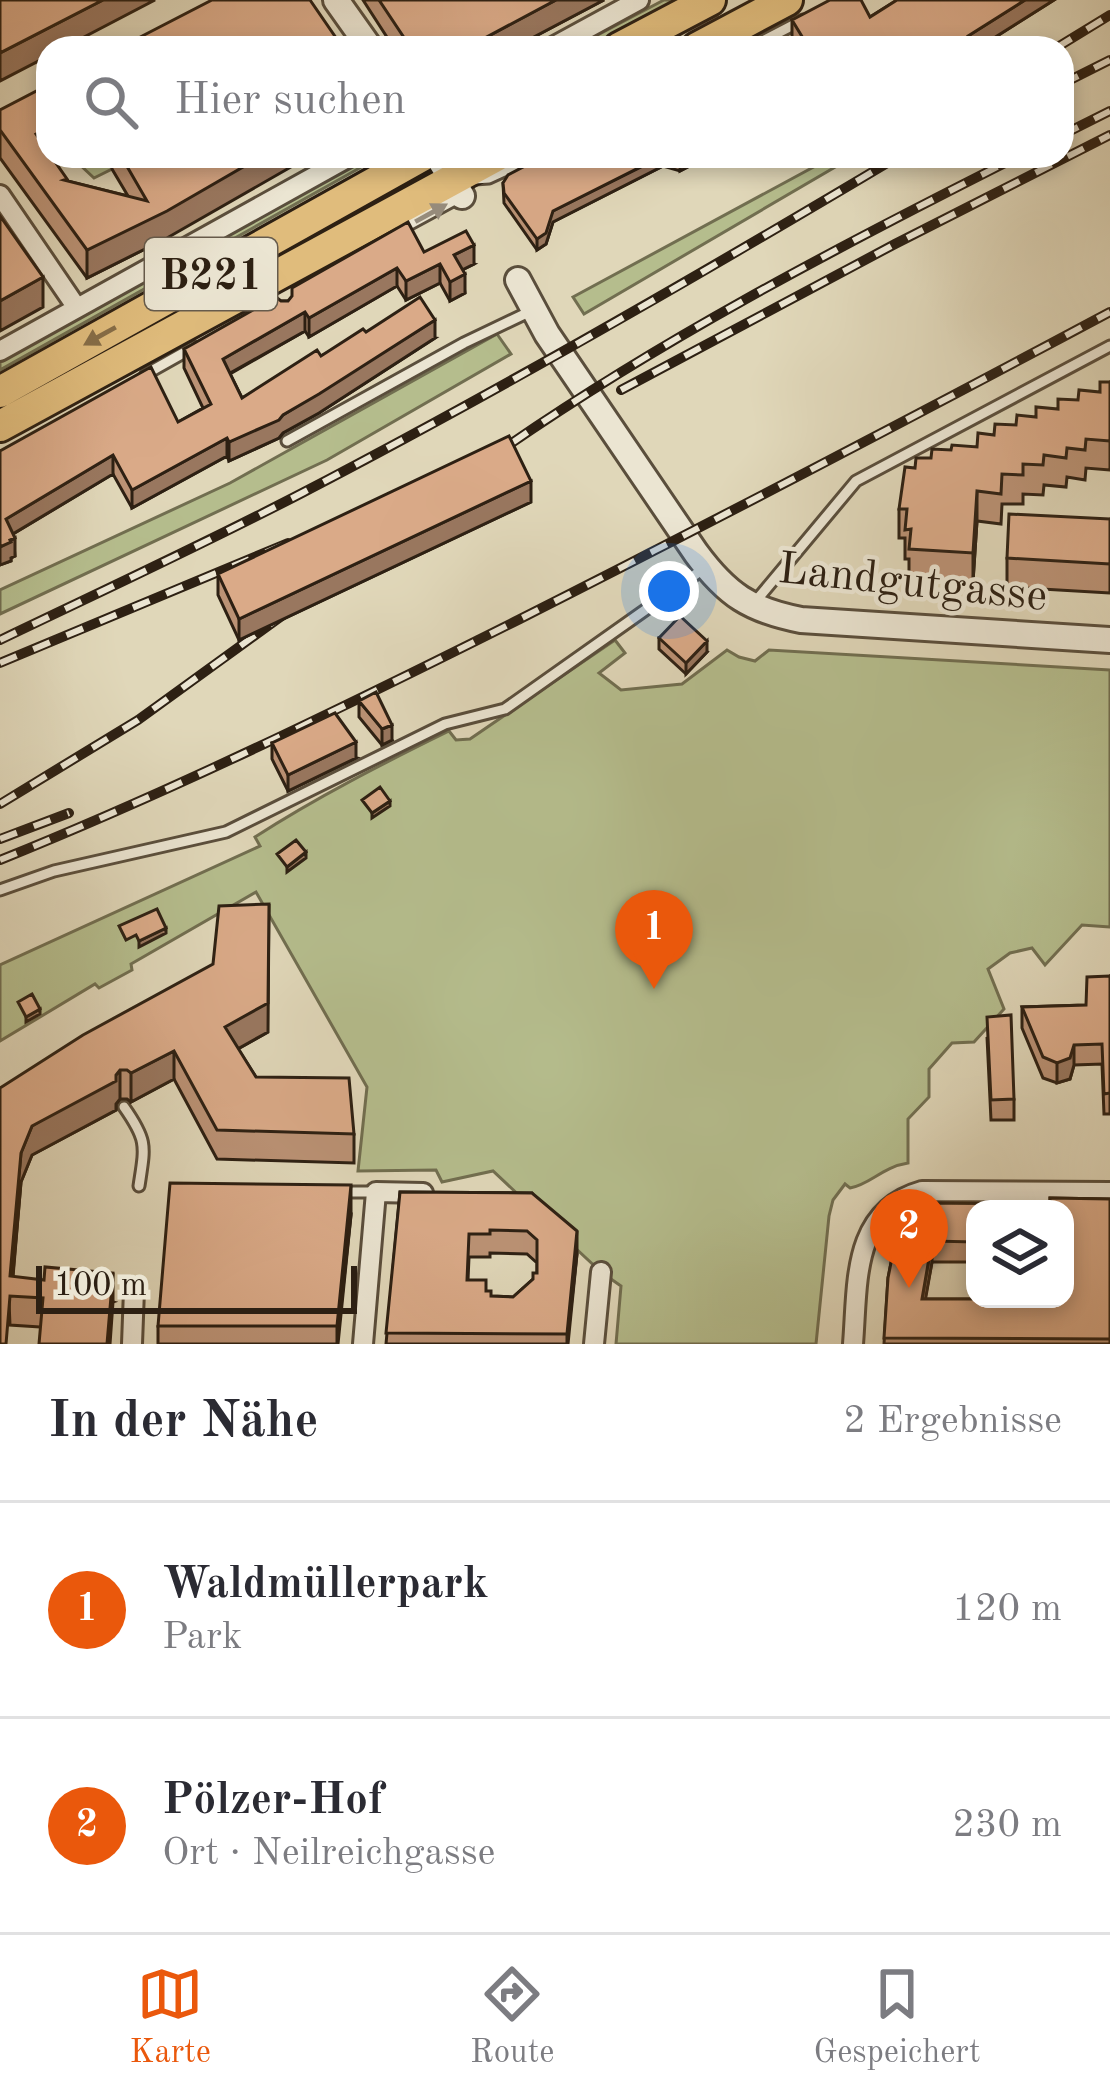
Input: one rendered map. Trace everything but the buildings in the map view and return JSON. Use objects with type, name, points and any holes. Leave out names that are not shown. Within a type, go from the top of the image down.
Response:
[{"type":"main road","points":[[642,36],[710,0]]},
{"type":"main road","points":[[720,36],[787,0]]},
{"type":"main road","name":"B221","points":[[0,392],[401,168]]},
{"type":"main road","name":"B221","points":[[0,426],[271,290],[450,177]]},
{"type":"street","points":[[336,0],[362,36]]},
{"type":"street","points":[[573,36],[639,0]]},
{"type":"street","points":[[0,351],[329,168]]},
{"type":"street","points":[[0,195],[77,308]]},
{"type":"street","name":"Landgutgasse","points":[[518,280],[547,334],[706,567],[722,586],[752,606],[801,620],[1110,640]]},
{"type":"street","points":[[853,1344],[862,1251],[876,1219],[890,1205],[922,1191],[1110,1192]]},
{"type":"street","points":[[363,1344],[376,1192],[434,1193]]},
{"type":"street","points":[[594,1344],[601,1271]]},
{"type":"street","points":[[132,1344],[134,1290]]},
{"type":"lane","points":[[772,36],[822,10]]},
{"type":"lane","points":[[392,235],[450,177],[489,178],[510,168]]},
{"type":"lane","points":[[287,441],[464,343],[534,310]]},
{"type":"lane","points":[[138,379],[198,345]]},
{"type":"lane","points":[[752,606],[856,481],[1110,346]]},
{"type":"lane","points":[[0,890],[54,872],[226,832],[445,724],[505,709],[706,567]]},
{"type":"lane","points":[[124,1107],[142,1132],[140,1186]]},
{"type":"lane","points":[[352,1192],[376,1192]]},
{"type":"green space","points":[[664,0],[681,0],[613,36],[596,36]]},
{"type":"green space","points":[[83,168],[114,168],[94,178]]},
{"type":"green space","points":[[347,168],[360,168],[0,370],[0,362]]},
{"type":"green space","points":[[812,168],[833,168],[584,314],[573,297]]},
{"type":"green space","points":[[497,334],[511,354],[327,460],[0,614],[0,590],[230,483]]},
{"type":"green space","points":[[615,640],[625,653],[599,673],[621,690],[682,684],[727,650],[755,661],[769,650],[1110,670],[1110,927],[1082,925],[1045,965],[1032,948],[1010,953],[988,969],[1004,1009],[974,1042],[952,1043],[929,1069],[929,1097],[908,1119],[908,1163],[857,1186],[845,1184],[833,1200],[816,1344],[616,1344],[621,1286],[493,1171],[442,1182],[436,1170],[358,1171],[367,1087],[256,892],[131,964],[132,970],[99,988],[95,984],[0,1041],[0,965],[260,846],[255,837],[278,822],[449,731],[456,740],[470,739]]},
{"type":"railway","points":[[1074,37],[1110,15]]},
{"type":"railway","points":[[1074,78],[1110,60]]},
{"type":"railway","points":[[1074,129],[1110,111]]},
{"type":"railway","points":[[1074,153],[1110,135]]},
{"type":"railway","points":[[0,640],[380,452],[879,168]]},
{"type":"railway","points":[[483,463],[678,338],[996,168]]},
{"type":"railway","points":[[621,390],[1045,168]]},
{"type":"railway","points":[[0,860],[197,775],[456,651],[1110,312]]},
{"type":"railway","points":[[0,663],[288,543]]},
{"type":"railway","points":[[0,804],[138,720],[297,605]]},
{"type":"railway","points":[[0,839],[69,813]]},
{"type":"place","name":"Waldmüllerpark","points":[[654,989]]},
{"type":"place","name":"Pölzer-Hof","points":[[909,1288]]}]
